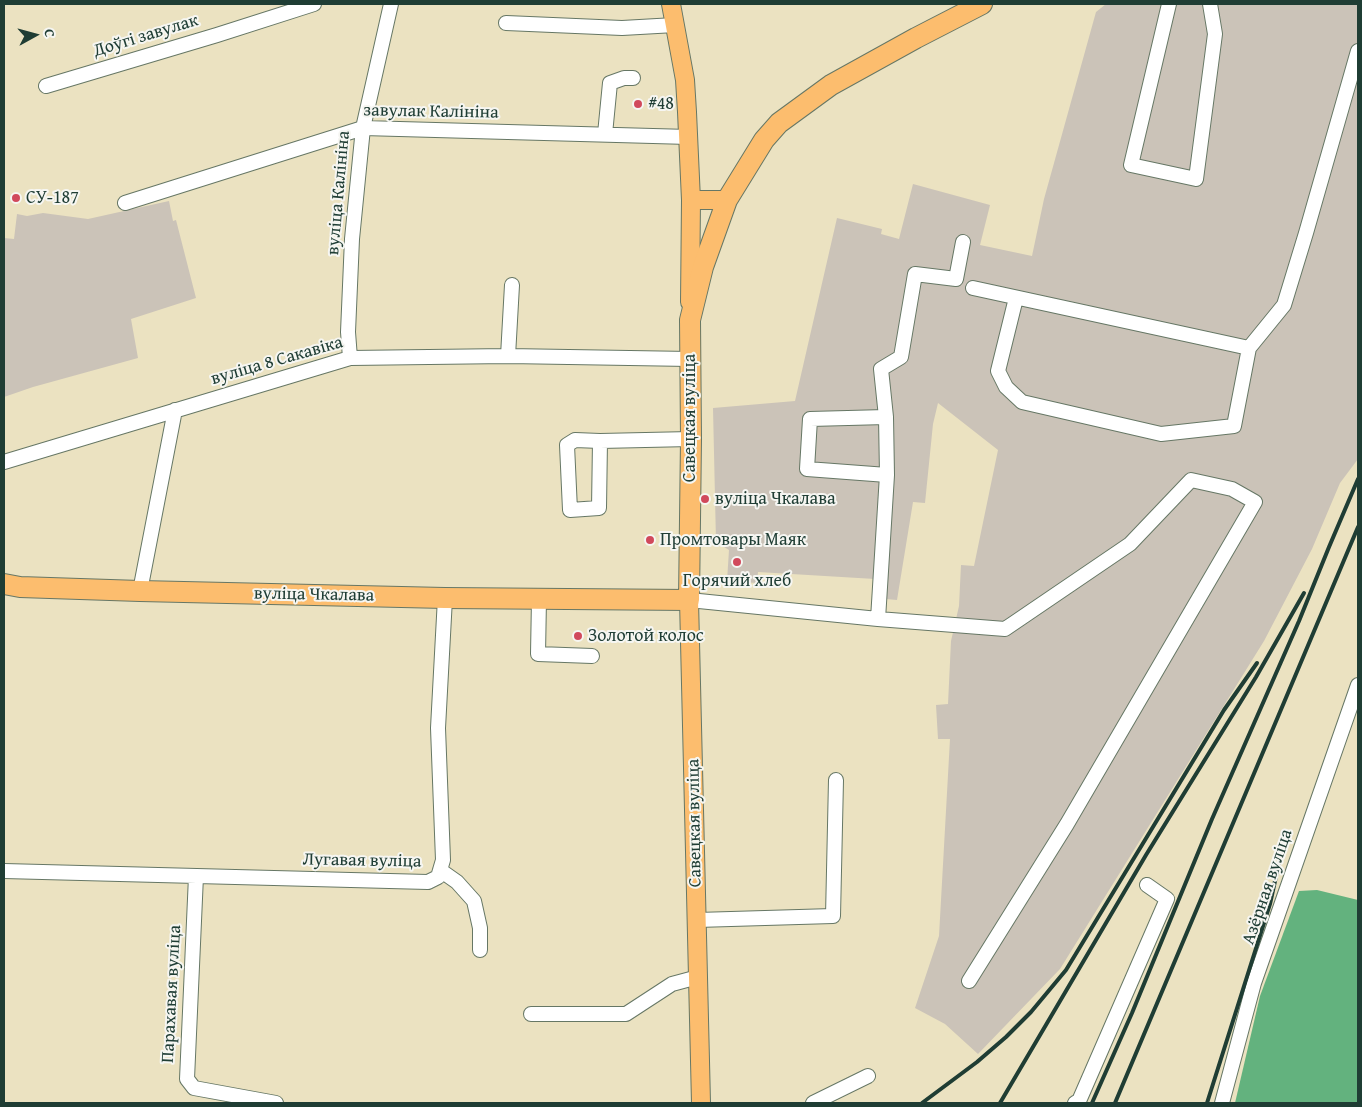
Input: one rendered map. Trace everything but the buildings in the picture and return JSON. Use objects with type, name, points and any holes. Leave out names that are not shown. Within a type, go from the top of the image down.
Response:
[{"type":"highway","points":[[690,320],[703,267],[727,200],[764,140],[779,123],[831,85],[982,4]]},
{"type":"highway","name":"Савецкая вуліца","points":[[689,600],[690,320]]},
{"type":"highway","name":"вуліца Чкалава","points":[[4,584],[20,587],[140,591],[445,598],[689,600]]},
{"type":"main road","name":"Савецкая вуліца","points":[[671,4],[685,80],[689,137],[691,200],[690,320]]},
{"type":"main road","points":[[691,200],[727,200]]},
{"type":"main road","name":"Савецкая вуліца","points":[[689,600],[701,1103]]},
{"type":"street","name":"Доўгі завулак","points":[[46,86],[314,4]]},
{"type":"street","name":"вуліца Калініна","points":[[350,358],[348,332],[352,239],[363,128],[391,4]]},
{"type":"street","points":[[1169,4],[1131,165],[1196,179],[1215,34],[1210,4]]},
{"type":"street","points":[[506,23],[622,28],[675,25]]},
{"type":"street","points":[[1016,298],[998,371],[1006,387],[1022,402],[1161,434],[1234,426],[1249,348],[1284,305],[1358,51]]},
{"type":"street","points":[[605,134],[610,83],[624,78],[633,78]]},
{"type":"street","name":"завулак Калініна","points":[[125,203],[363,128],[689,137]]},
{"type":"street","points":[[878,619],[886,475],[886,417],[881,368],[901,357],[915,274],[956,279],[963,242]]},
{"type":"street","points":[[508,356],[512,285]]},
{"type":"street","points":[[973,288],[1249,348]]},
{"type":"street","name":"вуліца 8 Сакавіка","points":[[4,462],[350,358],[508,356],[690,359]]},
{"type":"street","points":[[140,591],[175,410]]},
{"type":"street","points":[[886,417],[810,419],[807,469],[886,475]]},
{"type":"street","points":[[600,442],[599,508],[570,510],[567,445],[575,440],[600,442],[691,439]]},
{"type":"street","name":"вуліца Чкалава","points":[[689,600],[954,626],[1005,629],[1130,544],[1191,480],[1232,489],[1255,502],[1067,824],[969,981]]},
{"type":"street","name":"Лугавая вуліца","points":[[4,871],[428,882],[438,877],[443,860],[438,728],[445,598]]},
{"type":"street","points":[[539,599],[538,654],[592,656]]},
{"type":"street","name":"Азёрная вуліца","points":[[1222,1103],[1254,984],[1358,685]]},
{"type":"street","points":[[697,920],[834,916],[836,780]]},
{"type":"street","points":[[440,870],[457,882],[474,901],[480,928],[480,950]]},
{"type":"street","name":"Парахавая вуліца","points":[[196,876],[187,1080],[194,1088],[276,1103]]},
{"type":"street","points":[[1075,1103],[1079,1101],[1167,899],[1147,885]]},
{"type":"street","points":[[530,1014],[626,1014],[672,984],[698,978]]},
{"type":"street","points":[[813,1103],[868,1076]]},
{"type":"shaded area","points":[[1106,4],[1358,4],[1358,459],[1340,483],[1312,549],[1264,641],[1060,969],[978,1054],[945,1024],[915,1008],[939,936],[950,739],[938,739],[936,705],[948,704],[951,641],[959,606],[961,565],[974,566],[998,450],[938,403],[933,424],[925,503],[913,502],[897,600],[874,598],[875,579],[758,572],[757,583],[727,581],[729,550],[716,542],[713,408],[795,401],[837,218],[882,229],[881,234],[899,239],[913,184],[990,205],[980,245],[1032,256],[1044,199],[1096,12]]},
{"type":"shaded area","points":[[169,201],[173,221],[176,220],[196,298],[131,319],[138,358],[4,397],[4,238],[14,239],[17,214],[27,216],[43,213],[88,219]]},
{"type":"green space","points":[[1317,890],[1358,900],[1358,1103],[1235,1103],[1260,996],[1299,891]]},
{"type":"railway","points":[[1092,1103],[1132,1013],[1212,819],[1299,621],[1358,479]]},
{"type":"railway","points":[[1115,1103],[1358,527]]},
{"type":"railway","points":[[1000,1103],[1146,855],[1256,677],[1304,593]]},
{"type":"railway","points":[[922,1103],[977,1062],[1006,1037],[1031,1012],[1066,970],[1224,710],[1257,663]]},
{"type":"railway","points":[[1207,1103],[1270,904],[1280,858]]},
{"type":"place","name":"#48","points":[[638,104]]},
{"type":"place","name":"СУ-187","points":[[16,198]]},
{"type":"place","name":"вуліца Чкалава","points":[[705,499]]},
{"type":"place","name":"Промтовары Маяк","points":[[650,540]]},
{"type":"place","name":"Горячий хлеб","points":[[737,562]]},
{"type":"place","name":"Золотой колос","points":[[578,636]]}]
